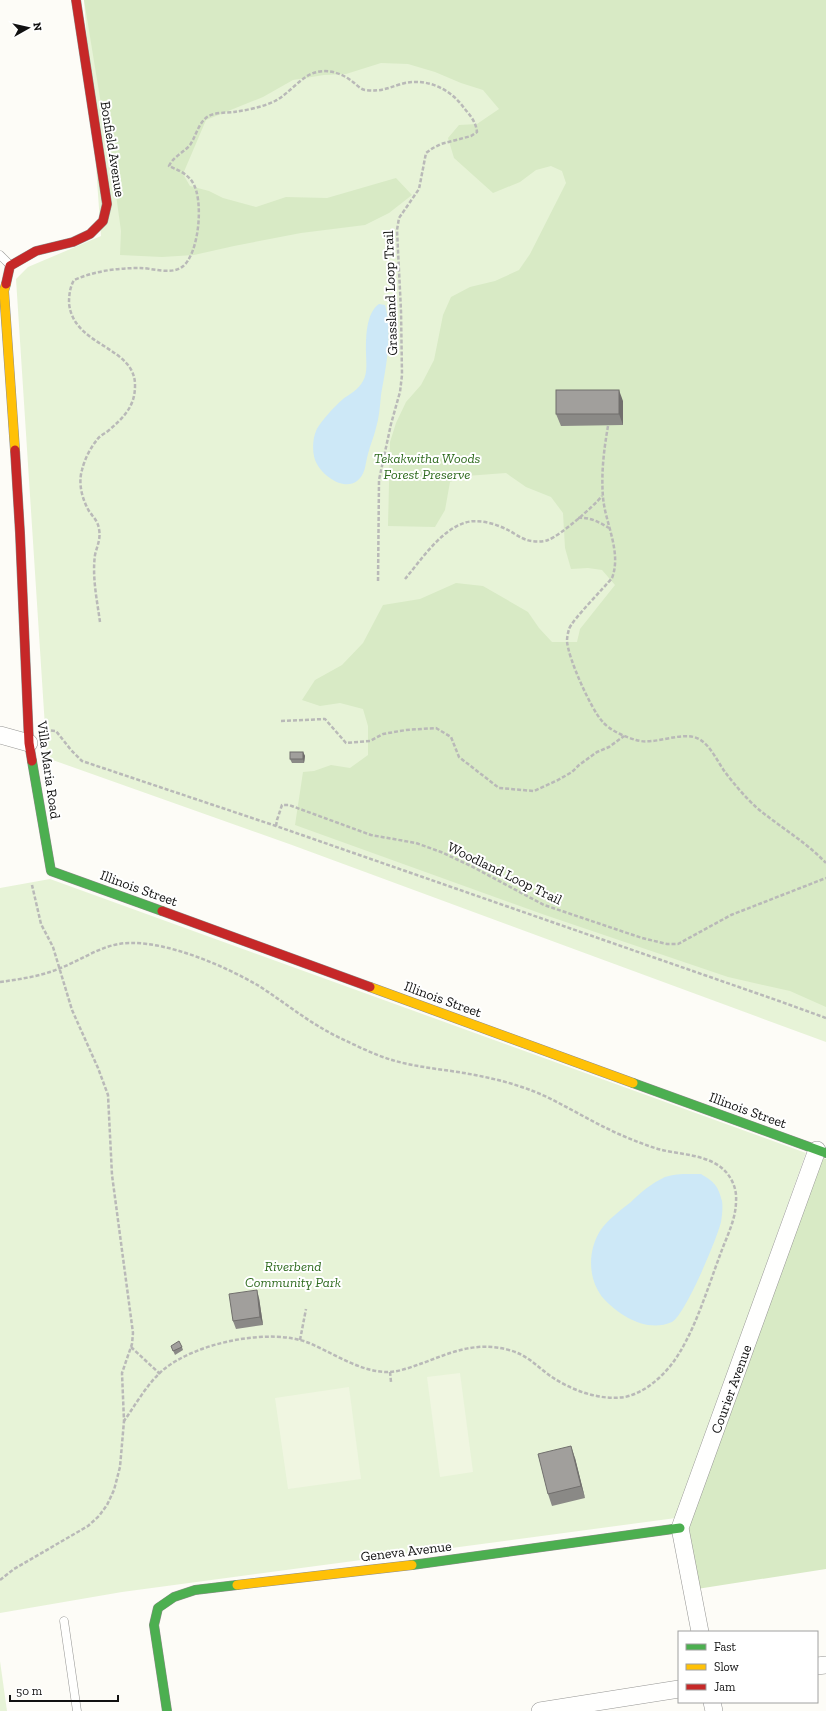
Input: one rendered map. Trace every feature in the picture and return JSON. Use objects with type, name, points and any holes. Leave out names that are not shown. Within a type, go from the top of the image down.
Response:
[{"type":"street","name":"Bonfield Avenue","points":[[10,266],[36,251],[73,242],[90,234],[102,221],[107,204],[76,0]]},
{"type":"street","name":"Villa Maria Road","points":[[10,266],[4,290],[3,321],[10,431],[20,533],[29,743],[51,871]]},
{"type":"street","points":[[0,735],[29,743]]},
{"type":"street","name":"Illinois Street","points":[[51,871],[822,1151]]},
{"type":"street","name":"Courier Avenue","points":[[680,1528],[822,1151]]},
{"type":"street","points":[[680,1528],[700,1631]]},
{"type":"street","name":"Geneva Avenue","points":[[167,1711],[154,1626],[158,1608],[174,1597],[195,1590],[395,1567],[680,1528]]},
{"type":"street","points":[[540,1711],[678,1689]]},
{"type":"lane","points":[[0,255],[10,266]]},
{"type":"lane","points":[[64,1621],[77,1711]]},
{"type":"path","name":"Grassland Loop Trail","points":[[100,622],[96,596],[95,555],[100,542],[100,530],[83,496],[80,484],[82,470],[97,439],[122,419],[130,408],[135,398],[135,377],[123,360],[84,333],[75,322],[70,310],[70,286],[74,280],[94,272],[140,268],[177,270],[183,266],[189,260],[195,246],[198,210],[197,194],[194,184],[188,176],[169,166],[172,160],[184,152],[192,141],[200,125],[207,117],[213,114],[235,112],[276,101],[316,72],[335,72],[348,78],[363,90],[383,91],[402,84],[422,81],[434,85],[446,90],[461,103],[474,122],[476,129],[476,132],[471,136],[441,144],[426,153],[419,189],[399,218],[397,230],[402,375],[400,392],[390,424],[379,480],[378,583]]},
{"type":"path","points":[[608,426],[604,455],[602,496],[616,562],[615,572],[612,578],[570,627],[567,642],[580,678],[596,714],[603,723],[624,736],[637,741],[680,737],[695,738],[700,740],[715,756],[725,772],[756,807],[826,863]]},
{"type":"path","points":[[405,579],[423,556],[442,538],[464,523],[475,521],[488,523],[500,526],[527,540],[546,541],[555,537],[595,504],[602,496]]},
{"type":"path","points":[[577,518],[590,519],[600,522],[609,528]]},
{"type":"path","points":[[281,721],[325,719],[346,743],[370,741],[383,734],[406,730],[436,728],[452,737],[459,756],[499,788],[534,791],[572,772],[597,752],[609,747],[624,736]]},
{"type":"path","points":[[82,761],[276,826],[826,1018]]},
{"type":"path","name":"Woodland Loop Trail","points":[[276,826],[282,805],[289,805],[371,835],[416,843],[441,852],[471,866],[544,905],[642,938],[667,944],[678,944],[731,915],[826,878]]},
{"type":"path","points":[[0,1580],[14,1569],[88,1526],[99,1516],[114,1490],[120,1467],[124,1422],[122,1373],[131,1347],[133,1333],[112,1175],[108,1095],[98,1068],[72,1010],[53,947],[42,924],[32,884]]},
{"type":"path","points":[[0,982],[29,977],[60,968],[108,945],[127,942],[151,944],[177,951],[227,969],[261,987],[313,1024],[372,1052],[393,1060],[484,1077],[512,1084],[545,1097],[608,1130],[641,1144],[707,1159],[724,1169],[734,1185],[737,1197],[735,1212],[705,1297],[684,1345],[671,1366],[657,1380],[639,1393],[622,1397],[607,1398],[586,1393],[567,1386],[521,1354],[504,1348],[467,1347],[410,1367],[390,1372],[382,1372],[365,1368],[300,1340],[270,1336],[248,1337],[200,1350],[174,1362],[150,1384],[124,1422]]},
{"type":"path","points":[[300,1340],[306,1309]]},
{"type":"path","points":[[131,1347],[160,1374]]},
{"type":"path","points":[[390,1372],[390,1382]]},
{"type":"green space","name":"Tekakwitha Woods Forest Preserve","points":[[84,0],[826,0],[826,1042],[292,845],[47,758],[16,279],[28,267],[101,236]]},
{"type":"green space","name":"Tekakwitha Woods Forest Preserve","points":[[84,0],[826,0],[826,1007],[790,991],[728,977],[545,915],[295,825],[303,772],[314,771],[331,765],[350,768],[368,755],[368,726],[363,709],[340,703],[320,706],[302,700],[315,680],[342,665],[363,643],[383,605],[420,599],[456,583],[483,586],[528,612],[539,628],[552,642],[577,642],[580,629],[615,585],[602,570],[588,568],[571,569],[565,548],[563,513],[551,497],[526,487],[506,473],[466,476],[450,482],[445,510],[435,527],[388,526],[390,442],[396,423],[406,402],[421,385],[434,360],[443,315],[451,297],[470,287],[495,281],[519,270],[530,254],[566,183],[562,171],[551,166],[536,170],[520,182],[493,193],[454,158],[448,138],[459,125],[477,124],[499,109],[483,90],[435,72],[408,64],[381,63],[346,74],[324,75],[293,80],[263,97],[206,120],[183,174],[190,186],[209,191],[223,198],[256,207],[286,197],[327,198],[396,178],[412,195],[389,213],[365,225],[301,233],[194,255],[162,257],[120,255],[121,231],[117,202]]},
{"type":"green space","name":"Riverbend Community Park","points":[[50,879],[806,1153],[676,1518],[122,1592],[0,1613],[0,888]]},
{"type":"green space","points":[[821,1157],[826,1159],[826,1569],[697,1589],[688,1528]]},
{"type":"green space","points":[[460,1373],[473,1472],[440,1477],[427,1377]]},
{"type":"green space","points":[[349,1387],[361,1479],[288,1489],[275,1398]]},
{"type":"green space","points":[[0,1661],[7,1711],[0,1711]]},
{"type":"water","points":[[379,304],[385,305],[389,339],[378,420],[365,469],[362,475],[352,484],[340,483],[334,481],[324,473],[315,461],[313,452],[314,439],[318,427],[324,419],[343,399],[361,384],[365,378],[366,339],[369,319],[371,313]]},
{"type":"water","points":[[701,1174],[712,1182],[719,1191],[722,1201],[721,1222],[700,1276],[685,1306],[672,1322],[663,1325],[644,1324],[626,1317],[604,1299],[595,1284],[592,1275],[591,1257],[600,1231],[610,1219],[656,1182],[665,1177],[674,1175]]},
{"type":"building","points":[[556,390],[619,390],[619,414],[556,414]]},
{"type":"building","points":[[290,752],[303,752],[303,759],[290,759]]},
{"type":"building","points":[[257,1290],[260,1317],[233,1321],[229,1294]]},
{"type":"building","points":[[179,1341],[182,1347],[173,1351],[171,1346]]},
{"type":"building","points":[[571,1446],[581,1486],[548,1494],[538,1454]]},
{"type":"traffic: fast","points":[[32,761],[51,871],[162,911]]},
{"type":"traffic: fast","points":[[633,1083],[826,1153]]},
{"type":"traffic: fast","points":[[412,1565],[680,1528]]},
{"type":"traffic: fast","points":[[167,1711],[154,1625],[158,1608],[174,1597],[195,1590],[237,1585]]},
{"type":"traffic: slow","points":[[6,284],[4,291],[15,450]]},
{"type":"traffic: slow","points":[[370,987],[633,1083]]},
{"type":"traffic: slow","points":[[237,1585],[412,1565]]},
{"type":"traffic: jam","points":[[6,284],[10,266],[36,251],[73,242],[90,234],[103,221],[107,204],[76,0]]},
{"type":"traffic: jam","points":[[15,450],[29,743],[32,761]]},
{"type":"traffic: jam","points":[[162,911],[370,987]]}]
